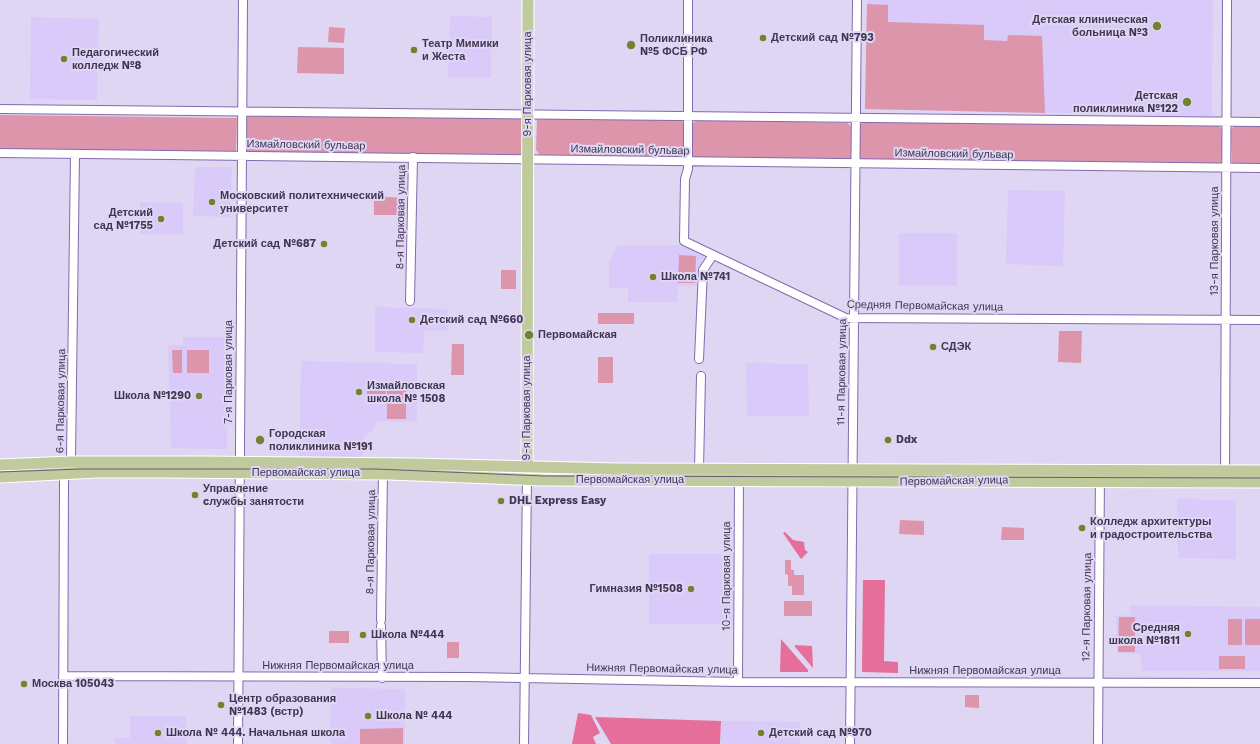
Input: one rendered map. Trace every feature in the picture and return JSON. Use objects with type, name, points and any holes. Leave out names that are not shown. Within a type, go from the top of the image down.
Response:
[{"type":"main road","name":"9-я Парковая улица","points":[[527,468],[528,0]]},
{"type":"main road","name":"Первомайская улица","points":[[0,465],[71,462],[240,468],[527,468],[699,470],[739,475],[851,482],[1100,476],[1226,476],[1260,471]]},
{"type":"main road","name":"Первомайская улица","points":[[0,477],[240,468]]},
{"type":"main road","name":"Первомайская улица","points":[[383,468],[527,480],[739,475],[851,469],[1100,476]]},
{"type":"main road","name":"Первомайская улица","points":[[1226,476],[1260,482]]},
{"type":"street","name":"7-я Парковая улица","points":[[238,744],[241,112],[243,0]]},
{"type":"street","points":[[688,0],[688,117]]},
{"type":"street","name":"11-я Парковая улица","points":[[850,744],[851,469],[857,0]]},
{"type":"street","name":"13-я Парковая улица","points":[[1226,0],[1226,476]]},
{"type":"street","points":[[0,109],[1260,122]]},
{"type":"street","name":"Средняя Первомайская улица","points":[[688,117],[688,162],[685,179],[684,241],[846,318],[1260,320]]},
{"type":"street","name":"Измайловский бульвар","points":[[0,153],[1260,168]]},
{"type":"street","name":"6-я Парковая улица","points":[[63,744],[64,481],[71,462],[75,154]]},
{"type":"street","name":"8-я Парковая улица","points":[[410,301],[413,157]]},
{"type":"street","points":[[699,359],[703,270],[713,255]]},
{"type":"street","points":[[699,470],[701,376]]},
{"type":"street","name":"8-я Парковая улица","points":[[382,678],[381,623],[383,468]]},
{"type":"street","name":"9-я Парковая улица","points":[[524,744],[527,468]]},
{"type":"street","name":"10-я Парковая улица","points":[[738,682],[739,475]]},
{"type":"street","name":"12-я Парковая улица","points":[[1098,744],[1097,682],[1100,476]]},
{"type":"street","name":"Нижняя Первомайская улица","points":[[63,676],[382,678],[525,677],[738,682],[1260,683]]},
{"type":"shaded area","points":[[867,0],[1213,0],[1212,116],[865,109]]},
{"type":"shaded area","points":[[867,4],[888,5],[888,22],[984,25],[984,40],[1007,41],[1008,35],[1042,36],[1045,113],[865,109]]},
{"type":"shaded area","points":[[450,16],[492,17],[491,78],[448,77]]},
{"type":"shaded area","name":"Педагогический колледж №8","points":[[31,17],[99,19],[97,100],[30,99]]},
{"type":"shaded area","points":[[329,27],[345,28],[344,43],[328,42]]},
{"type":"shaded area","points":[[298,47],[344,48],[344,74],[297,73]]},
{"type":"shaded area","points":[[0,115],[237,118],[236,152],[0,150]]},
{"type":"shaded area","points":[[247,115],[523,118],[523,153],[521,155],[248,152],[245,149]]},
{"type":"shaded area","points":[[537,119],[679,119],[684,123],[684,153],[680,158],[540,155],[536,150]]},
{"type":"shaded area","points":[[697,120],[847,123],[852,127],[851,157],[849,159],[694,158],[692,155],[692,124]]},
{"type":"shaded area","points":[[863,122],[1219,126],[1223,131],[1222,160],[1219,165],[864,161],[859,157],[859,126]]},
{"type":"shaded area","points":[[1234,126],[1260,127],[1260,166],[1232,164],[1231,130]]},
{"type":"shaded area","name":"Московский политехнический университет","points":[[195,167],[232,167],[230,217],[193,216]]},
{"type":"shaded area","points":[[1008,190],[1065,191],[1063,266],[1006,264]]},
{"type":"shaded area","points":[[374,196],[404,198],[403,215],[374,215]]},
{"type":"shaded area","name":"Детский сад №1755","points":[[140,202],[183,203],[183,235],[140,234]]},
{"type":"shaded area","points":[[899,233],[957,233],[957,286],[899,285]]},
{"type":"shaded area","name":"Школа №741","points":[[617,245],[680,245],[705,257],[697,268],[697,286],[678,286],[678,302],[628,302],[628,288],[609,288],[609,264]]},
{"type":"shaded area","points":[[679,255],[696,256],[695,283],[678,283]]},
{"type":"shaded area","points":[[501,270],[516,270],[516,289],[501,289]]},
{"type":"shaded area","name":"Детский сад №660","points":[[375,307],[448,309],[448,331],[424,331],[423,353],[375,352]]},
{"type":"shaded area","points":[[598,313],[634,313],[634,324],[598,324]]},
{"type":"shaded area","points":[[1059,331],[1082,331],[1081,363],[1058,362]]},
{"type":"shaded area","name":"Школа №1290","points":[[183,337],[229,337],[227,449],[171,448],[168,345],[183,345]]},
{"type":"shaded area","points":[[452,344],[464,344],[464,375],[451,375]]},
{"type":"shaded area","points":[[172,350],[182,350],[182,373],[173,373]]},
{"type":"shaded area","points":[[187,350],[209,350],[209,373],[187,373]]},
{"type":"shaded area","points":[[598,357],[613,357],[613,383],[598,383]]},
{"type":"shaded area","name":"Измайловская школа № 1508","points":[[301,361],[417,364],[417,422],[375,421],[375,429],[363,437],[363,457],[299,456]]},
{"type":"shaded area","points":[[746,363],[808,364],[809,416],[747,416]]},
{"type":"shaded area","points":[[367,383],[386,383],[386,395],[367,395]]},
{"type":"shaded area","points":[[387,384],[406,384],[406,419],[387,419]]},
{"type":"shaded area","points":[[1177,499],[1236,500],[1236,559],[1178,558]]},
{"type":"shaded area","points":[[900,520],[924,521],[924,535],[899,534]]},
{"type":"shaded area","points":[[1002,527],[1024,528],[1024,540],[1001,540]]},
{"type":"shaded area","points":[[785,532],[793,540],[804,542],[805,550],[808,552],[801,559],[783,533]]},
{"type":"shaded area","name":"Гимназия №1508","points":[[649,554],[732,554],[733,624],[649,624]]},
{"type":"shaded area","points":[[785,560],[791,560],[791,570],[794,570],[794,575],[804,575],[804,595],[792,595],[792,586],[788,586],[788,575],[785,574]]},
{"type":"shaded area","points":[[863,580],[885,580],[884,661],[898,662],[898,673],[862,672]]},
{"type":"shaded area","points":[[784,601],[812,601],[812,616],[784,616]]},
{"type":"shaded area","name":"Средняя школа №1811","points":[[1130,605],[1260,607],[1260,671],[1141,671],[1141,654],[1117,653],[1116,616],[1130,615]]},
{"type":"shaded area","points":[[1119,617],[1135,617],[1135,652],[1118,652]]},
{"type":"shaded area","points":[[1228,619],[1242,619],[1242,645],[1228,645]]},
{"type":"shaded area","points":[[1245,619],[1260,619],[1260,645],[1245,645]]},
{"type":"shaded area","points":[[329,631],[349,631],[349,643],[329,643]]},
{"type":"shaded area","points":[[781,639],[808,670],[808,672],[780,672]]},
{"type":"shaded area","points":[[447,642],[459,642],[459,658],[447,658]]},
{"type":"shaded area","points":[[795,645],[812,646],[813,668],[795,647]]},
{"type":"shaded area","points":[[1219,656],[1245,656],[1245,669],[1219,669]]},
{"type":"shaded area","name":"Школа № 444","points":[[331,688],[405,689],[405,744],[330,744]]},
{"type":"shaded area","points":[[965,695],[979,695],[979,708],[965,707]]},
{"type":"shaded area","points":[[578,713],[591,715],[600,733],[593,737],[596,744],[572,744]]},
{"type":"shaded area","name":"Школа № 444. Начальная школа","points":[[130,716],[186,716],[186,744],[114,744],[114,738],[130,738]]},
{"type":"shaded area","points":[[595,717],[721,721],[720,744],[611,744]]},
{"type":"shaded area","name":"Детский сад №970","points":[[721,721],[800,722],[800,744],[721,744]]},
{"type":"shaded area","points":[[403,728],[403,744],[360,744],[360,729]]},
{"type":"tram line","points":[[0,472],[81,469],[375,469],[543,476],[1260,478]]},
{"type":"place","name":"Детская клиническая больница №3","points":[[1157,26]]},
{"type":"place","name":"Детский сад №793","points":[[763,38]]},
{"type":"place","name":"Поликлиника №5 ФСБ РФ","points":[[631,45]]},
{"type":"place","name":"Театр Мимики и Жеста","points":[[414,50]]},
{"type":"place","name":"Педагогический колледж №8","points":[[64,59]]},
{"type":"place","name":"Детская поликлиника №122","points":[[1187,102]]},
{"type":"place","name":"Московский политехнический университет","points":[[212,202]]},
{"type":"place","name":"Детский сад №1755","points":[[161,219]]},
{"type":"place","name":"Детский сад №687","points":[[324,244]]},
{"type":"place","name":"Школа №741","points":[[653,277]]},
{"type":"place","name":"Детский сад №660","points":[[412,320]]},
{"type":"place","name":"Первомайская","points":[[529,335]]},
{"type":"place","name":"СДЭК","points":[[933,347]]},
{"type":"place","name":"Измайловская школа № 1508","points":[[359,392]]},
{"type":"place","name":"Школа №1290","points":[[199,396]]},
{"type":"place","name":"Городская поликлиника №191","points":[[260,440]]},
{"type":"place","name":"Ddx","points":[[888,440]]},
{"type":"place","name":"Управление cлужбы занятости","points":[[195,495]]},
{"type":"place","name":"DHL Express Easy","points":[[501,501]]},
{"type":"place","name":"Колледж архитектуры и градостроительства","points":[[1082,528]]},
{"type":"place","name":"Гимназия №1508","points":[[691,589]]},
{"type":"place","name":"Средняя школа №1811","points":[[1188,634]]},
{"type":"place","name":"Школа №444","points":[[363,635]]},
{"type":"place","name":"Москва 105043","points":[[24,684]]},
{"type":"place","name":"Центр образования №1483 (встр)","points":[[221,705]]},
{"type":"place","name":"Школа № 444","points":[[368,716]]},
{"type":"place","name":"Школа № 444. Начальная школа","points":[[158,733]]},
{"type":"place","name":"Детский сад №970","points":[[761,733]]}]
